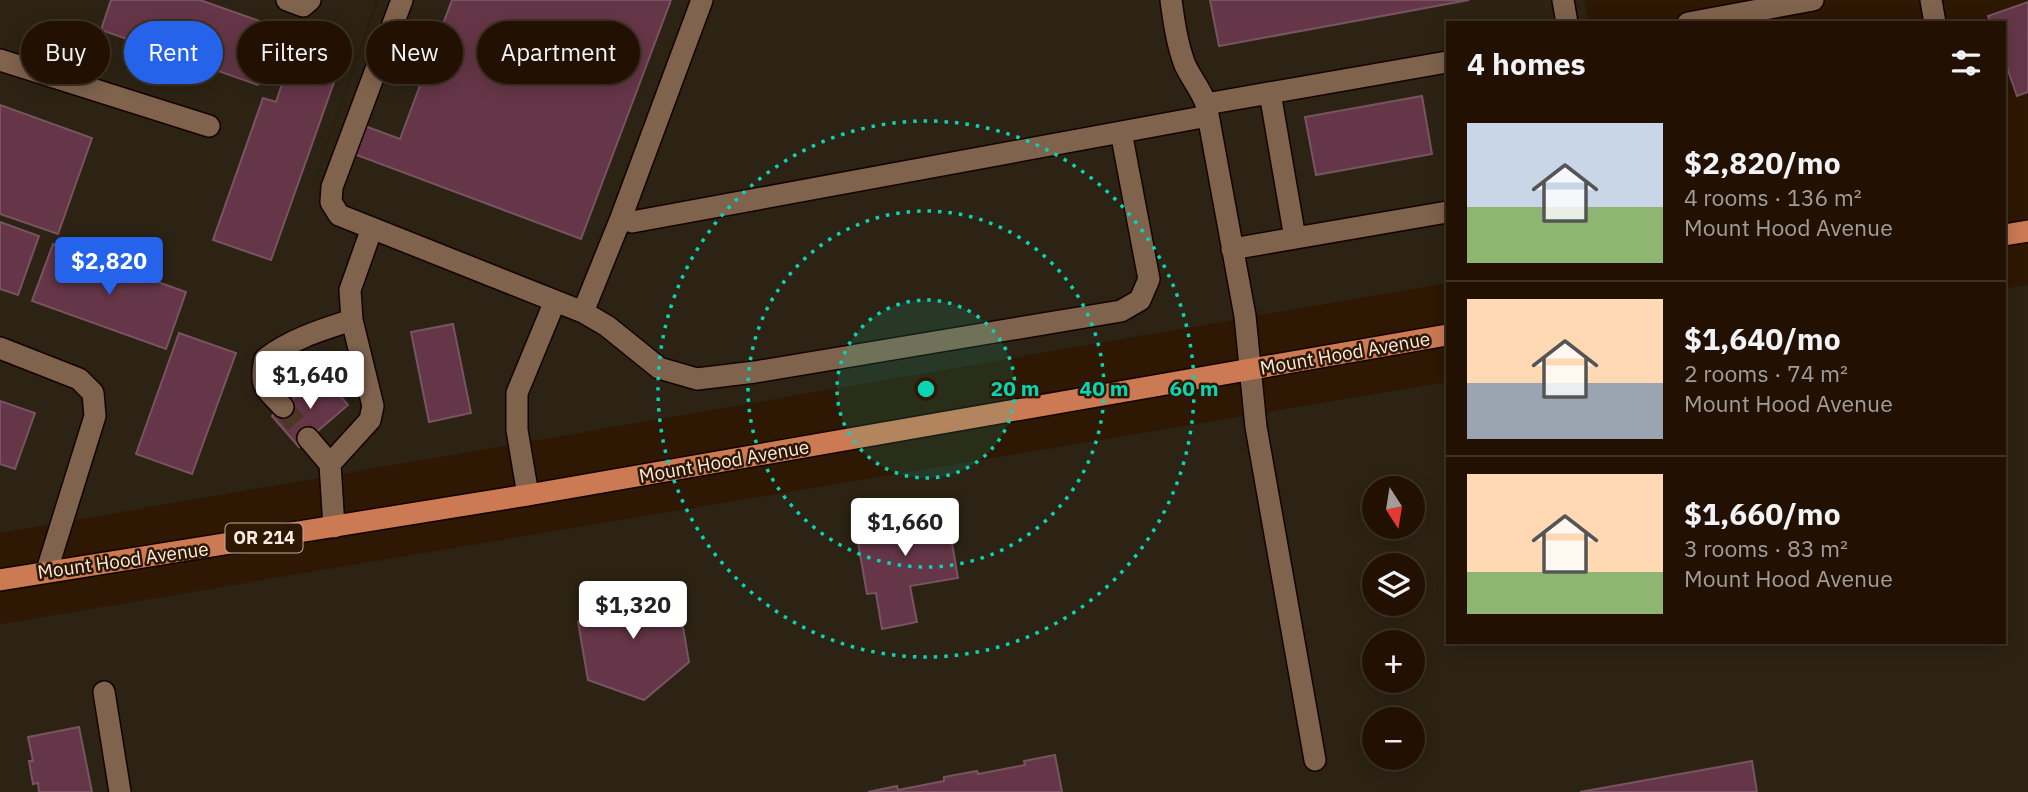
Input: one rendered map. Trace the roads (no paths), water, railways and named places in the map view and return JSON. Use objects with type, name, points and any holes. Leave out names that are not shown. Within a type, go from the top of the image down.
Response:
[{"type":"main road","points":[[2006,235],[2028,231]]},
{"type":"main road","name":"Mount Hood Avenue","points":[[0,580],[47,570],[71,570],[528,495],[1446,335]]},
{"type":"lane","points":[[287,0],[303,6],[310,0]]},
{"type":"lane","points":[[402,0],[332,187],[331,202],[339,215],[583,312],[607,326],[659,369],[698,379],[755,372],[1121,311],[1140,300],[1149,279],[1121,132]]},
{"type":"lane","points":[[583,312],[702,0]]},
{"type":"lane","points":[[1171,0],[1177,37],[1186,66],[1202,92],[1207,110],[1245,316],[1256,427],[1315,760]]},
{"type":"lane","points":[[1563,0],[1567,21]]},
{"type":"lane","points":[[1710,21],[1732,19],[1813,0]]},
{"type":"lane","points":[[1931,0],[1935,21]]},
{"type":"lane","points":[[0,60],[209,126]]},
{"type":"lane","points":[[621,218],[632,222],[1121,132],[1270,93],[1446,62]]},
{"type":"lane","points":[[1270,93],[1295,238]]},
{"type":"lane","points":[[1232,248],[1446,212]]},
{"type":"lane","points":[[330,464],[373,414],[352,320],[349,290],[372,228]]},
{"type":"lane","points":[[528,495],[517,430],[517,393],[555,301]]},
{"type":"lane","points":[[283,407],[263,385],[261,377],[265,359],[281,347],[314,332],[352,320]]},
{"type":"lane","points":[[0,348],[79,379],[93,393],[95,416],[47,570]]},
{"type":"lane","points":[[308,438],[330,464],[334,527]]},
{"type":"lane","points":[[104,692],[120,792]]},
{"type":"tunnel","points":[[283,407],[308,438]]}]
